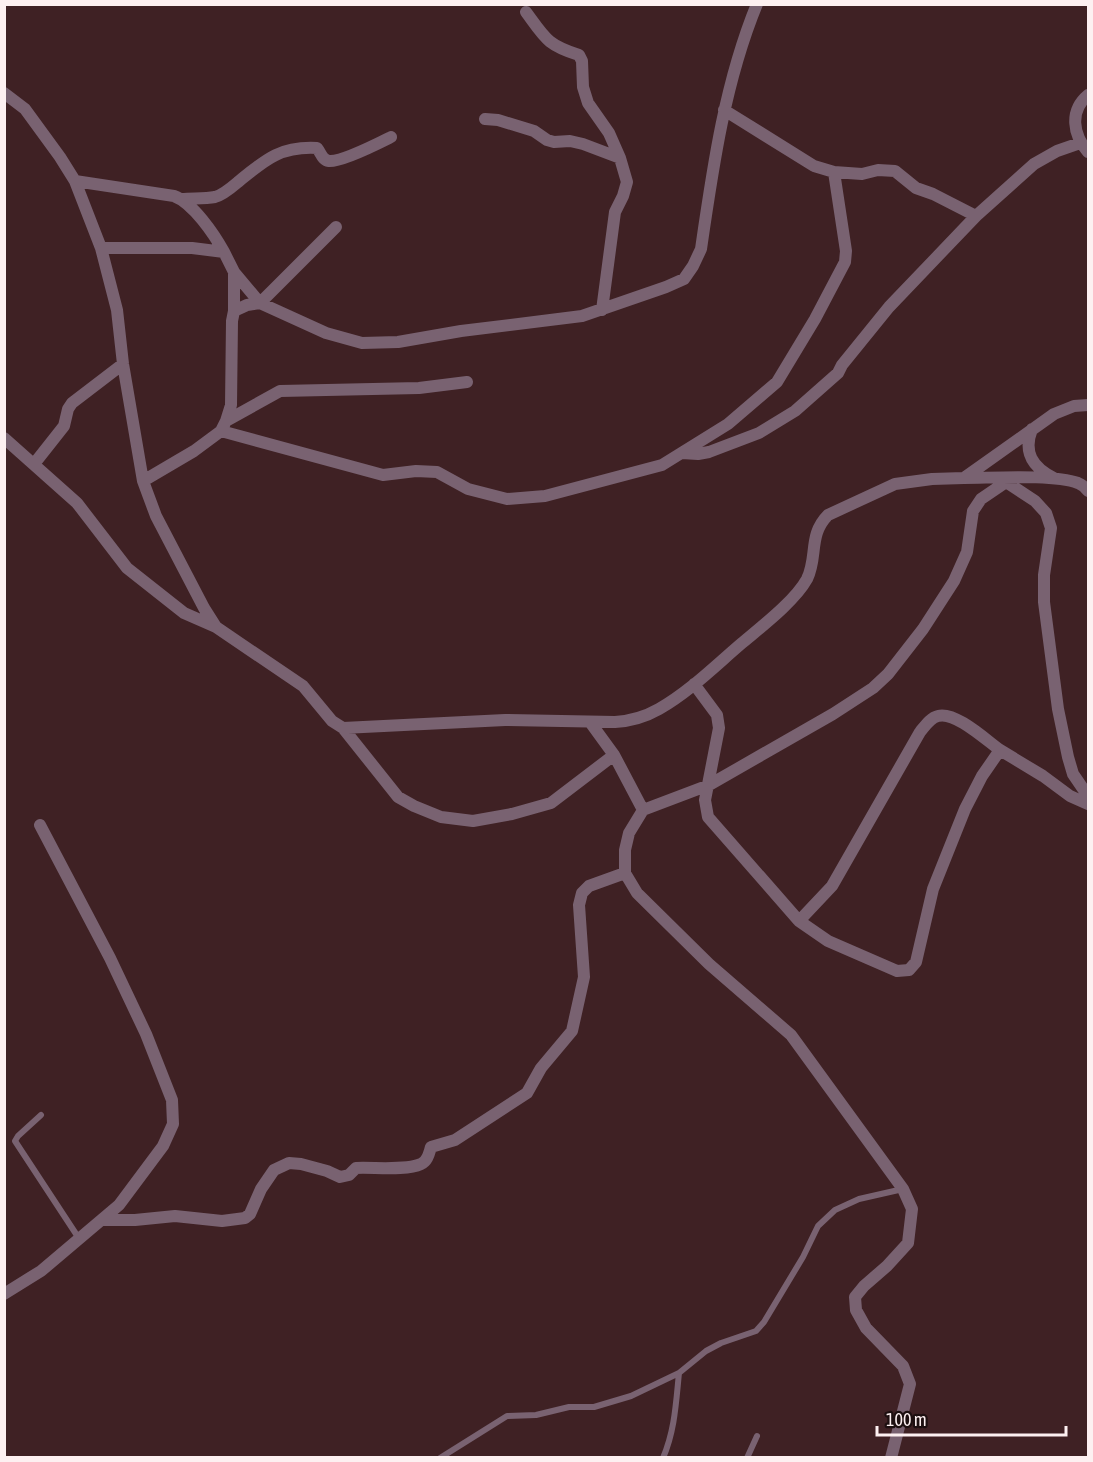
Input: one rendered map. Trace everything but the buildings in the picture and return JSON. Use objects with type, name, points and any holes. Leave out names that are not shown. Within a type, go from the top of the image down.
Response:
[{"type":"street","points":[[182,199],[214,234],[234,272],[260,303],[326,333],[362,343],[398,342],[582,316],[602,310],[684,279],[693,267],[701,249],[724,110],[757,4]]},
{"type":"street","points":[[526,12],[544,38],[555,47],[579,56],[582,62],[583,87],[588,103],[609,132],[627,182],[615,212],[602,310]]},
{"type":"street","points":[[4,93],[25,109],[75,181],[101,248],[117,310],[123,364],[143,481],[156,516],[216,627]]},
{"type":"street","points":[[682,453],[710,452],[759,433],[795,411],[838,373],[889,307],[976,216],[1034,164],[1057,151],[1084,147],[1075,132],[1075,114],[1089,94]]},
{"type":"street","points":[[724,110],[814,166],[834,172],[862,174],[878,170],[895,171],[916,188],[976,216]]},
{"type":"street","points":[[485,119],[498,120],[534,131],[547,140],[576,142],[620,158]]},
{"type":"street","points":[[75,181],[182,199],[216,197],[259,164],[283,150],[301,147],[316,148],[323,159],[330,162],[366,151],[392,137]]},
{"type":"street","points":[[224,426],[383,476],[416,471],[437,472],[468,489],[507,499],[545,496],[662,465],[728,424],[777,382],[815,319],[845,262],[846,251],[834,172]]},
{"type":"street","points":[[234,311],[247,305],[260,303],[336,227]]},
{"type":"street","points":[[101,248],[192,248],[224,252]]},
{"type":"street","points":[[224,426],[231,405],[234,272]]},
{"type":"street","points":[[34,464],[64,426],[72,402],[123,364]]},
{"type":"street","points":[[143,481],[194,451],[224,426],[280,392],[419,388],[467,382]]},
{"type":"street","points":[[964,478],[1064,409],[1089,405]]},
{"type":"street","points":[[1032,429],[1028,441],[1029,452],[1034,464],[1043,473],[1055,479]]},
{"type":"street","points":[[4,438],[77,503],[127,568],[184,612],[216,627],[303,686],[332,721],[343,728],[398,797],[414,806],[441,817],[473,821],[512,814],[551,803],[614,755]]},
{"type":"street","points":[[343,728],[504,720],[590,722],[633,720],[659,709],[694,684],[770,619],[799,590],[811,568],[815,536],[820,524],[828,515],[895,484],[932,479],[1055,479],[1075,482],[1083,485],[1089,491]]},
{"type":"street","points":[[891,1458],[910,1384],[903,1366],[866,1328],[856,1310],[855,1297],[908,1243],[912,1209],[903,1189],[791,1035],[709,964],[637,893],[625,873],[625,850],[629,833],[643,810],[710,785],[833,714],[873,688],[888,674],[923,629],[954,581],[967,552],[975,504],[1002,480]]},
{"type":"street","points":[[1002,480],[1035,501],[1046,513],[1051,528],[1044,575],[1044,602],[1058,709],[1073,774],[1089,796]]},
{"type":"street","points":[[694,684],[717,715],[719,728],[710,785],[705,800],[708,817],[799,921],[828,941],[897,971],[909,970],[916,963],[933,889],[965,809],[1000,750]]},
{"type":"street","points":[[799,921],[831,886],[920,732],[939,715],[955,717],[1070,796],[1089,804]]},
{"type":"street","points":[[590,722],[614,755],[643,810]]},
{"type":"street","points":[[4,1294],[41,1271],[80,1240],[118,1205],[163,1146],[173,1124],[172,1100],[146,1034],[110,958],[40,825]]},
{"type":"street","points":[[102,1220],[135,1220],[175,1216],[222,1221],[245,1218],[250,1214],[261,1189],[274,1170],[289,1163],[310,1166],[340,1177],[356,1168],[410,1167],[422,1164],[427,1159],[431,1147],[455,1140],[527,1093],[541,1068],[573,1031],[584,977],[579,905],[582,893],[589,886],[625,873]]},
{"type":"lane","points":[[41,1115],[15,1141],[80,1240]]},
{"type":"lane","points":[[440,1458],[507,1416],[536,1415],[569,1407],[594,1407],[631,1396],[679,1373],[706,1351],[730,1339],[756,1331],[764,1323],[803,1257],[818,1226],[835,1210],[859,1199],[903,1189]]},
{"type":"lane","points":[[663,1458],[674,1419],[679,1373]]},
{"type":"lane","points":[[747,1458],[757,1436]]}]
